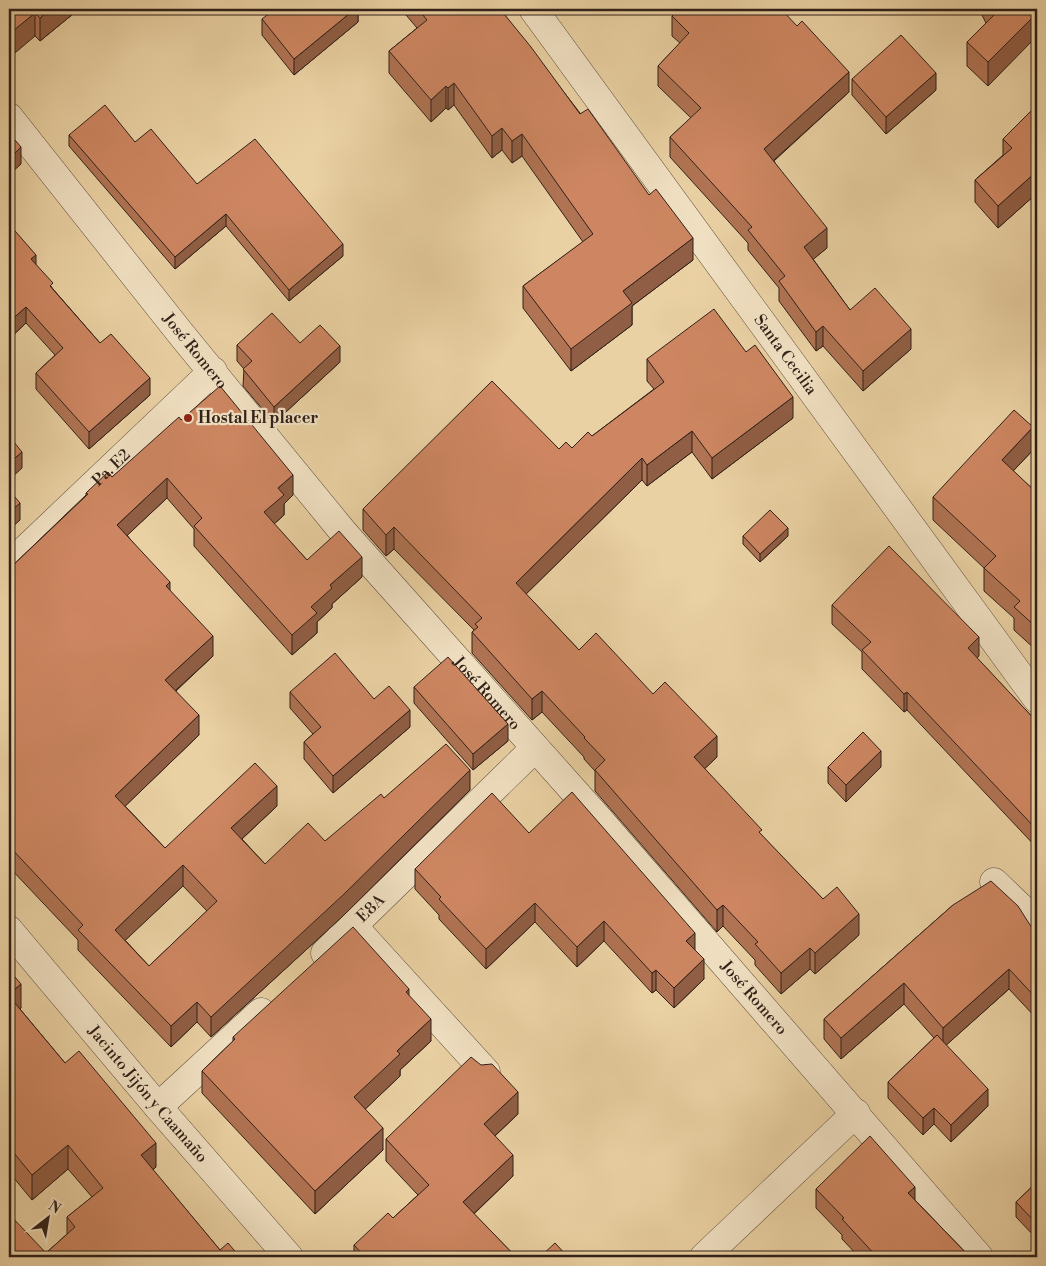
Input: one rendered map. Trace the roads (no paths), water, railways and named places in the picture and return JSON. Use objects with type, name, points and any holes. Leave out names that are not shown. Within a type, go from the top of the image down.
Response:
[{"type":"street","name":"Santa Cecilia","points":[[532,9],[1037,699]]},
{"type":"street","name":"José Romero","points":[[9,116],[344,533],[536,748],[856,1113],[979,1257]]},
{"type":"street","name":"Pa. E2","points":[[9,565],[213,371]]},
{"type":"street","name":"E8A","points":[[310,967],[536,748]]},
{"type":"street","points":[[994,882],[1037,923]]},
{"type":"street","points":[[354,926],[486,1072]]},
{"type":"street","name":"Jacinto Jijón y Caamaño","points":[[9,930],[158,1107],[289,1257]]},
{"type":"street","points":[[158,1107],[281,993]]},
{"type":"street","points":[[704,1257],[856,1113]]},
{"type":"place","name":"Hostal El placer","points":[[188,418]]}]
